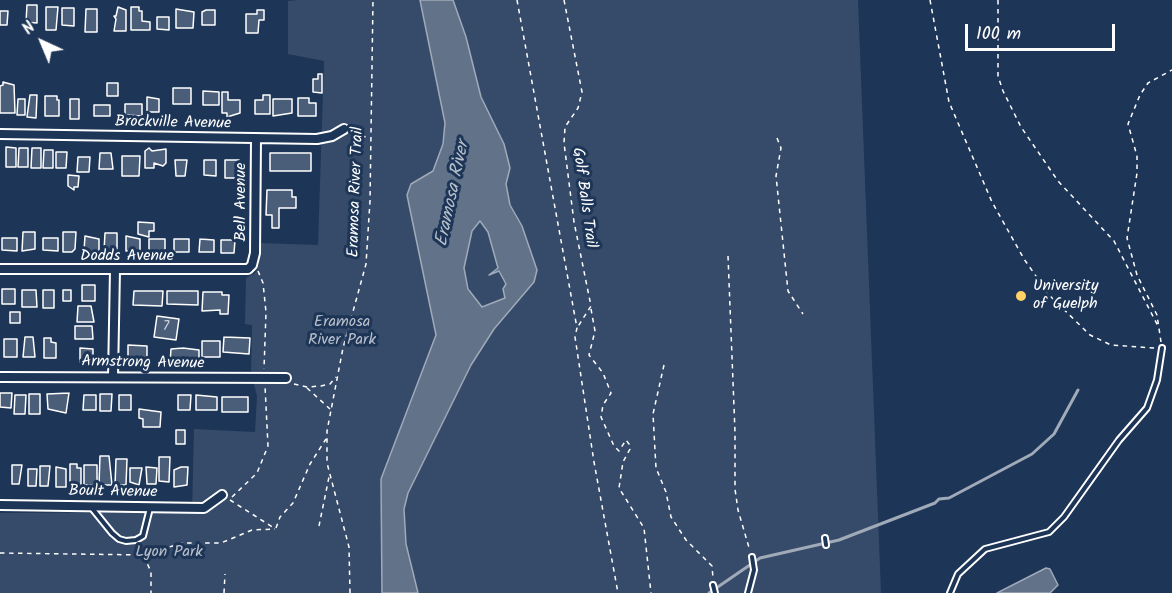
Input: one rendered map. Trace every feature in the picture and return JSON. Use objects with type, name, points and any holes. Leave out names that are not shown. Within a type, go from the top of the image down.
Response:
[{"type":"street","name":"Brockville Avenue","points":[[0,134],[317,139],[332,136],[344,129]]},
{"type":"street","name":"Bell Avenue","points":[[252,266],[255,253],[256,139]]},
{"type":"street","name":"Dodds Avenue","points":[[0,269],[244,271],[252,266]]},
{"type":"street","points":[[113,377],[114,270]]},
{"type":"street","name":"Armstrong Avenue","points":[[0,377],[286,378]]},
{"type":"street","name":"Boult Avenue","points":[[0,505],[204,508],[222,495]]},
{"type":"lane","points":[[950,593],[958,574],[985,549],[1049,532],[1064,517],[1119,440],[1147,408],[1159,371],[1162,348]]},
{"type":"lane","points":[[91,506],[112,533],[119,540],[126,541],[136,540],[143,536],[151,507]]},
{"type":"lane","points":[[825,538],[826,544]]},
{"type":"lane","points":[[748,593],[753,565],[752,557]]},
{"type":"lane","points":[[713,585],[715,593]]},
{"type":"path","name":"Eramosa River Trail","points":[[350,593],[349,547],[330,475],[327,438],[337,376],[366,264],[370,201],[373,0]]},
{"type":"path","points":[[517,0],[577,328],[575,338],[594,462],[618,593]]},
{"type":"path","name":"Golf Balls Trail","points":[[564,0],[582,92],[578,108],[566,127],[564,143],[574,222],[595,324],[589,355],[603,373],[611,393],[603,405],[601,417],[614,447],[619,451],[626,440],[629,444],[630,449],[623,462],[619,488],[644,528],[651,593]]},
{"type":"path","points":[[930,0],[949,102],[992,202],[1024,259],[1050,296],[1097,340],[1117,346],[1162,348],[1157,315],[1137,275],[1127,238],[1137,173],[1137,156],[1128,124],[1140,95],[1148,83],[1172,70]]},
{"type":"path","points":[[998,0],[998,76],[1006,99],[1058,181],[1114,241],[1159,328]]},
{"type":"path","points":[[344,129],[370,138]]},
{"type":"path","points":[[777,138],[781,148],[776,176],[788,291],[803,314]]},
{"type":"path","points":[[728,256],[735,489],[738,510],[752,557]]},
{"type":"path","points":[[252,266],[260,273],[264,283],[264,379],[268,446],[257,473],[229,500],[275,529]]},
{"type":"path","points":[[577,328],[591,309]]},
{"type":"path","points":[[664,365],[653,414],[656,468],[666,492],[671,517],[686,540],[712,566],[713,585]]},
{"type":"path","points":[[286,378],[291,383],[307,387],[330,384],[337,376]]},
{"type":"path","points":[[307,387],[331,411]]},
{"type":"path","points":[[275,529],[280,517],[293,503],[310,464],[327,438]]},
{"type":"path","points":[[319,526],[330,475]]},
{"type":"path","points":[[0,554],[144,555],[182,543],[220,543],[252,530],[275,529]]},
{"type":"path","points":[[144,555],[151,572],[151,593]]},
{"type":"path","points":[[224,593],[225,574]]},
{"type":"green space","name":"Eramosa River Park","points":[[420,0],[445,123],[443,144],[434,171],[432,319],[436,335],[381,479],[382,593],[0,593],[0,513],[192,512],[194,429],[255,432],[257,396],[251,373],[252,325],[245,324],[246,278],[255,273],[259,265],[260,243],[318,245],[324,61],[288,54],[288,1]]},
{"type":"green space","points":[[453,0],[858,0],[881,593],[418,593],[406,544],[404,509],[408,493],[471,365],[494,329],[534,282],[522,226],[510,205],[506,184],[510,167],[504,144],[481,97],[466,37]]},
{"type":"green space","points":[[480,221],[488,232],[499,268],[492,273],[499,271],[506,284],[503,289],[506,298],[482,307],[471,295],[464,268],[472,231]]},
{"type":"water","name":"Eramosa River","points":[[420,0],[453,0],[466,37],[481,97],[504,144],[510,168],[506,184],[510,205],[522,226],[537,270],[534,282],[494,329],[471,365],[408,493],[404,509],[406,544],[418,593],[382,593],[381,479],[436,335],[407,195],[411,184],[433,171],[443,144],[445,123]],"holes":[[[480,221],[488,232],[498,268],[489,275],[499,271],[506,284],[503,289],[505,298],[482,307],[468,289],[464,268],[472,231]]]},
{"type":"water","points":[[1046,568],[1050,569],[1058,585],[1050,593],[997,593]]},
{"type":"building","points":[[27,5],[37,5],[37,23],[26,22]]},
{"type":"building","points":[[46,7],[58,7],[56,30],[46,30]]},
{"type":"building","points":[[118,7],[126,10],[126,31],[114,31],[116,19],[114,16],[116,16]]},
{"type":"building","points":[[131,7],[139,7],[139,11],[142,11],[142,21],[150,22],[150,30],[131,30]]},
{"type":"building","points":[[62,8],[74,8],[74,26],[62,25]]},
{"type":"building","points":[[86,9],[97,9],[97,32],[85,32]]},
{"type":"building","points":[[176,9],[194,12],[193,28],[176,28]]},
{"type":"building","points":[[215,10],[215,25],[202,25],[202,12]]},
{"type":"building","points":[[257,10],[264,10],[264,20],[259,20],[258,33],[246,33],[246,14],[257,14]]},
{"type":"building","points":[[0,11],[8,11],[7,25],[0,25]]},
{"type":"building","points":[[157,17],[169,17],[169,30],[157,29]]},
{"type":"building","points":[[318,74],[322,74],[322,93],[313,92],[313,79],[318,79]]},
{"type":"building","points":[[3,82],[14,85],[15,113],[0,113],[0,86]]},
{"type":"building","points":[[107,83],[118,83],[118,96],[107,96]]},
{"type":"building","points":[[173,88],[191,88],[191,104],[173,104]]},
{"type":"building","points":[[203,91],[219,92],[219,105],[203,105]]},
{"type":"building","points":[[222,92],[228,92],[228,100],[240,100],[240,113],[227,117],[227,113],[222,113]]},
{"type":"building","points":[[30,95],[37,95],[36,118],[27,117]]},
{"type":"building","points":[[263,95],[270,95],[270,114],[255,114],[255,100],[263,100]]},
{"type":"building","points":[[45,96],[57,96],[59,116],[45,116]]},
{"type":"building","points":[[147,97],[159,99],[159,112],[147,112]]},
{"type":"building","points":[[298,98],[309,98],[309,103],[316,103],[316,116],[298,116]]},
{"type":"building","points":[[18,99],[25,99],[25,115],[17,115]]},
{"type":"building","points":[[70,99],[79,99],[79,119],[70,119]]},
{"type":"building","points":[[273,99],[292,99],[292,113],[273,116]]},
{"type":"building","points":[[125,104],[142,104],[142,116],[125,115]]},
{"type":"building","points":[[94,105],[110,105],[110,116],[94,116]]},
{"type":"building","points":[[6,147],[16,148],[16,167],[6,167]]},
{"type":"building","points":[[19,148],[28,148],[28,167],[18,167]]},
{"type":"building","points":[[32,148],[41,148],[41,168],[31,168]]},
{"type":"building","points":[[149,148],[152,151],[166,149],[166,163],[163,166],[154,163],[154,168],[145,168],[145,151]]},
{"type":"building","points":[[44,150],[53,150],[53,168],[43,168]]},
{"type":"building","points":[[56,152],[67,152],[66,168],[56,168]]},
{"type":"building","points":[[100,153],[111,153],[113,169],[99,169]]},
{"type":"building","points":[[270,153],[311,153],[311,171],[270,171]]},
{"type":"building","points":[[122,156],[140,156],[139,176],[122,176]]},
{"type":"building","points":[[78,157],[90,157],[89,172],[77,172]]},
{"type":"building","points":[[175,160],[187,160],[185,176],[176,176]]},
{"type":"building","points":[[204,160],[216,160],[216,176],[204,175]]},
{"type":"building","points":[[225,160],[239,160],[237,178],[225,178]]},
{"type":"building","points":[[68,175],[79,176],[78,187],[74,187],[74,190],[68,186]]},
{"type":"building","points":[[267,190],[292,190],[292,197],[296,197],[296,208],[279,208],[279,228],[272,228],[272,215],[266,215]]},
{"type":"building","points":[[138,222],[154,223],[154,231],[149,231],[149,237],[138,234]]},
{"type":"building","points":[[23,232],[35,232],[35,249],[22,251]]},
{"type":"building","points":[[63,232],[76,232],[75,249],[72,252],[63,252]]},
{"type":"building","points":[[105,233],[117,233],[117,250],[104,251]]},
{"type":"building","points":[[85,236],[99,239],[99,251],[84,251]]},
{"type":"building","points":[[126,236],[140,239],[140,251],[126,251]]},
{"type":"building","points":[[2,238],[17,238],[17,251],[2,250]]},
{"type":"building","points":[[43,238],[58,238],[58,251],[43,250]]},
{"type":"building","points":[[149,239],[165,239],[165,252],[149,252]]},
{"type":"building","points":[[174,239],[189,239],[189,252],[174,252]]},
{"type":"building","points":[[200,239],[214,240],[214,252],[199,252]]},
{"type":"building","points":[[221,240],[235,240],[234,253],[221,253]]},
{"type":"building","points":[[82,285],[95,285],[95,301],[82,301]]},
{"type":"building","points":[[2,289],[15,289],[15,304],[2,304]]},
{"type":"building","points":[[22,290],[36,290],[37,307],[22,307]]},
{"type":"building","points":[[43,290],[54,290],[54,308],[43,308]]},
{"type":"building","points":[[63,290],[71,290],[71,301],[63,301]]},
{"type":"building","points":[[134,291],[163,291],[162,306],[133,305]]},
{"type":"building","points":[[167,291],[198,291],[198,305],[167,304]]},
{"type":"building","points":[[203,292],[222,292],[222,295],[229,295],[228,314],[220,314],[220,310],[202,311]]},
{"type":"building","points":[[78,306],[91,306],[94,322],[77,322]]},
{"type":"building","points":[[10,312],[20,312],[20,323],[10,323]]},
{"type":"building","points":[[157,316],[179,319],[176,340],[154,337]]},
{"type":"building","points":[[75,326],[92,326],[93,339],[75,339]]},
{"type":"building","points":[[25,337],[33,337],[35,357],[23,357]]},
{"type":"building","points":[[224,337],[250,338],[249,354],[223,352]]},
{"type":"building","points":[[44,338],[51,338],[51,342],[56,343],[56,358],[44,358]]},
{"type":"building","points":[[4,339],[17,339],[17,357],[4,357]]},
{"type":"building","points":[[202,341],[220,341],[220,357],[202,357]]},
{"type":"building","points":[[128,345],[147,346],[147,361],[128,360]]},
{"type":"building","points":[[80,348],[93,349],[93,362],[80,362]]},
{"type":"building","points":[[171,349],[199,350],[199,363],[177,365],[177,363],[170,363]]},
{"type":"building","points":[[0,393],[12,393],[11,408],[0,407]]},
{"type":"building","points":[[69,393],[66,413],[48,409],[47,394]]},
{"type":"building","points":[[29,394],[40,394],[40,414],[29,414]]},
{"type":"building","points":[[100,394],[112,394],[111,411],[100,411]]},
{"type":"building","points":[[15,395],[26,395],[25,414],[14,414]]},
{"type":"building","points":[[84,395],[96,395],[96,410],[83,410]]},
{"type":"building","points":[[119,395],[131,395],[131,410],[119,410]]},
{"type":"building","points":[[178,395],[191,395],[190,410],[178,410]]},
{"type":"building","points":[[196,395],[217,397],[217,410],[196,410]]},
{"type":"building","points":[[222,397],[248,397],[248,412],[222,412]]},
{"type":"building","points":[[139,409],[161,412],[160,427],[143,427],[143,419],[139,418]]},
{"type":"building","points":[[176,430],[185,430],[185,444],[176,444]]},
{"type":"building","points":[[100,456],[109,456],[112,485],[99,485]]},
{"type":"building","points":[[159,457],[170,457],[169,482],[159,481]]},
{"type":"building","points":[[116,459],[127,459],[126,485],[115,485]]},
{"type":"building","points":[[70,464],[77,464],[77,468],[81,468],[81,484],[70,484]]},
{"type":"building","points":[[12,465],[22,465],[19,484],[12,484]]},
{"type":"building","points":[[84,465],[97,465],[97,485],[84,485]]},
{"type":"building","points":[[40,466],[50,466],[48,486],[40,486]]},
{"type":"building","points":[[56,467],[66,469],[66,487],[56,487]]},
{"type":"building","points":[[146,467],[157,468],[156,484],[147,484]]},
{"type":"building","points":[[188,467],[187,485],[174,487],[174,470]]},
{"type":"building","points":[[130,468],[142,468],[139,485],[130,482]]},
{"type":"building","points":[[28,469],[37,469],[36,486],[28,486]]},
{"type":"waterway","points":[[709,593],[760,558],[839,540],[935,503],[939,499],[949,498],[1032,454],[1054,434],[1078,390]]},
{"type":"place","name":"University of Guelph","points":[[1021,296]]},
{"type":"park label","name":"Lyon Park","points":[[169,553]]}]
